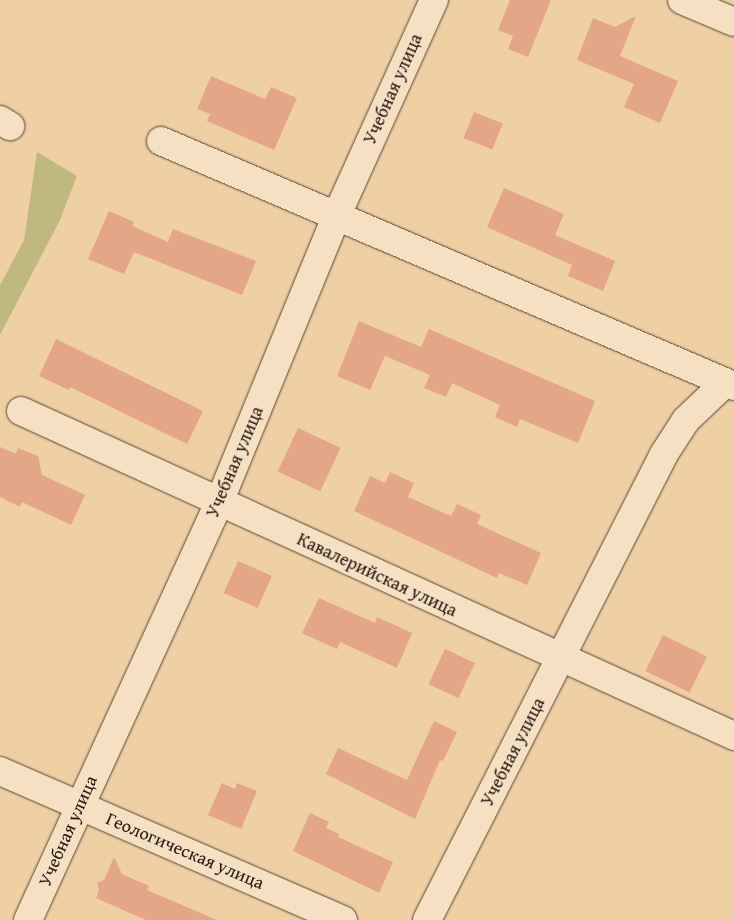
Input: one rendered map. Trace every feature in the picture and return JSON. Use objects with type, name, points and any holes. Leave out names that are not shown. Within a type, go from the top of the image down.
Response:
[{"type":"street","name":"Учебная улица","points":[[28,920],[219,502],[336,217],[434,0]]},
{"type":"street","points":[[682,0],[734,22]]},
{"type":"street","points":[[161,141],[729,385]]},
{"type":"street","name":"Учебная улица","points":[[427,920],[664,454],[686,420],[729,385]]},
{"type":"street","name":"Кавалерийская улица","points":[[21,411],[560,660],[734,736]]},
{"type":"street","name":"Геологическая улица","points":[[0,771],[343,920]]},
{"type":"shaded area","points":[[37,152],[77,176],[60,220],[0,335],[0,285],[24,240]]},
{"type":"building","points":[[510,0],[551,0],[528,57],[508,49],[513,36],[498,30]]},
{"type":"building","points":[[636,16],[620,56],[678,81],[660,123],[624,107],[634,84],[577,60],[593,18],[615,27]]},
{"type":"building","points":[[211,76],[265,99],[271,87],[297,98],[274,150],[207,121],[210,114],[197,109]]},
{"type":"building","points":[[474,112],[503,124],[492,150],[464,138]]},
{"type":"building","points":[[504,188],[564,214],[555,235],[615,261],[603,291],[568,276],[572,265],[487,227]]},
{"type":"building","points":[[109,211],[134,222],[132,226],[168,242],[173,229],[256,261],[242,295],[134,252],[124,274],[88,259]]},
{"type":"building","points":[[359,321],[421,347],[429,329],[595,401],[578,443],[520,419],[517,427],[495,417],[500,405],[452,383],[446,397],[424,388],[430,375],[385,356],[370,390],[337,376]]},
{"type":"building","points":[[56,339],[203,411],[187,444],[70,387],[69,390],[39,376]]},
{"type":"building","points":[[298,428],[341,448],[320,491],[278,472]]},
{"type":"building","points":[[0,447],[16,454],[18,448],[38,456],[42,475],[85,495],[71,525],[22,502],[20,507],[0,497]]},
{"type":"building","points":[[390,472],[414,483],[408,497],[451,516],[457,504],[481,515],[477,524],[541,553],[527,585],[499,573],[497,578],[354,511],[370,476],[385,483]]},
{"type":"building","points":[[238,561],[272,576],[258,608],[224,593]]},
{"type":"building","points":[[319,598],[375,623],[377,617],[412,633],[397,668],[340,642],[337,649],[302,633]]},
{"type":"building","points":[[663,635],[707,656],[690,692],[645,671]]},
{"type":"building","points":[[445,649],[475,663],[458,698],[429,684]]},
{"type":"building","points":[[434,721],[457,732],[443,761],[440,760],[415,819],[326,774],[338,748],[407,780]]},
{"type":"building","points":[[222,783],[235,789],[237,783],[257,791],[241,829],[208,815]]},
{"type":"building","points":[[310,813],[329,822],[326,828],[339,834],[338,837],[393,862],[379,893],[293,851]]},
{"type":"building","points":[[114,857],[122,874],[149,886],[147,890],[217,920],[146,920],[96,898],[99,890],[97,883],[104,880]]}]
